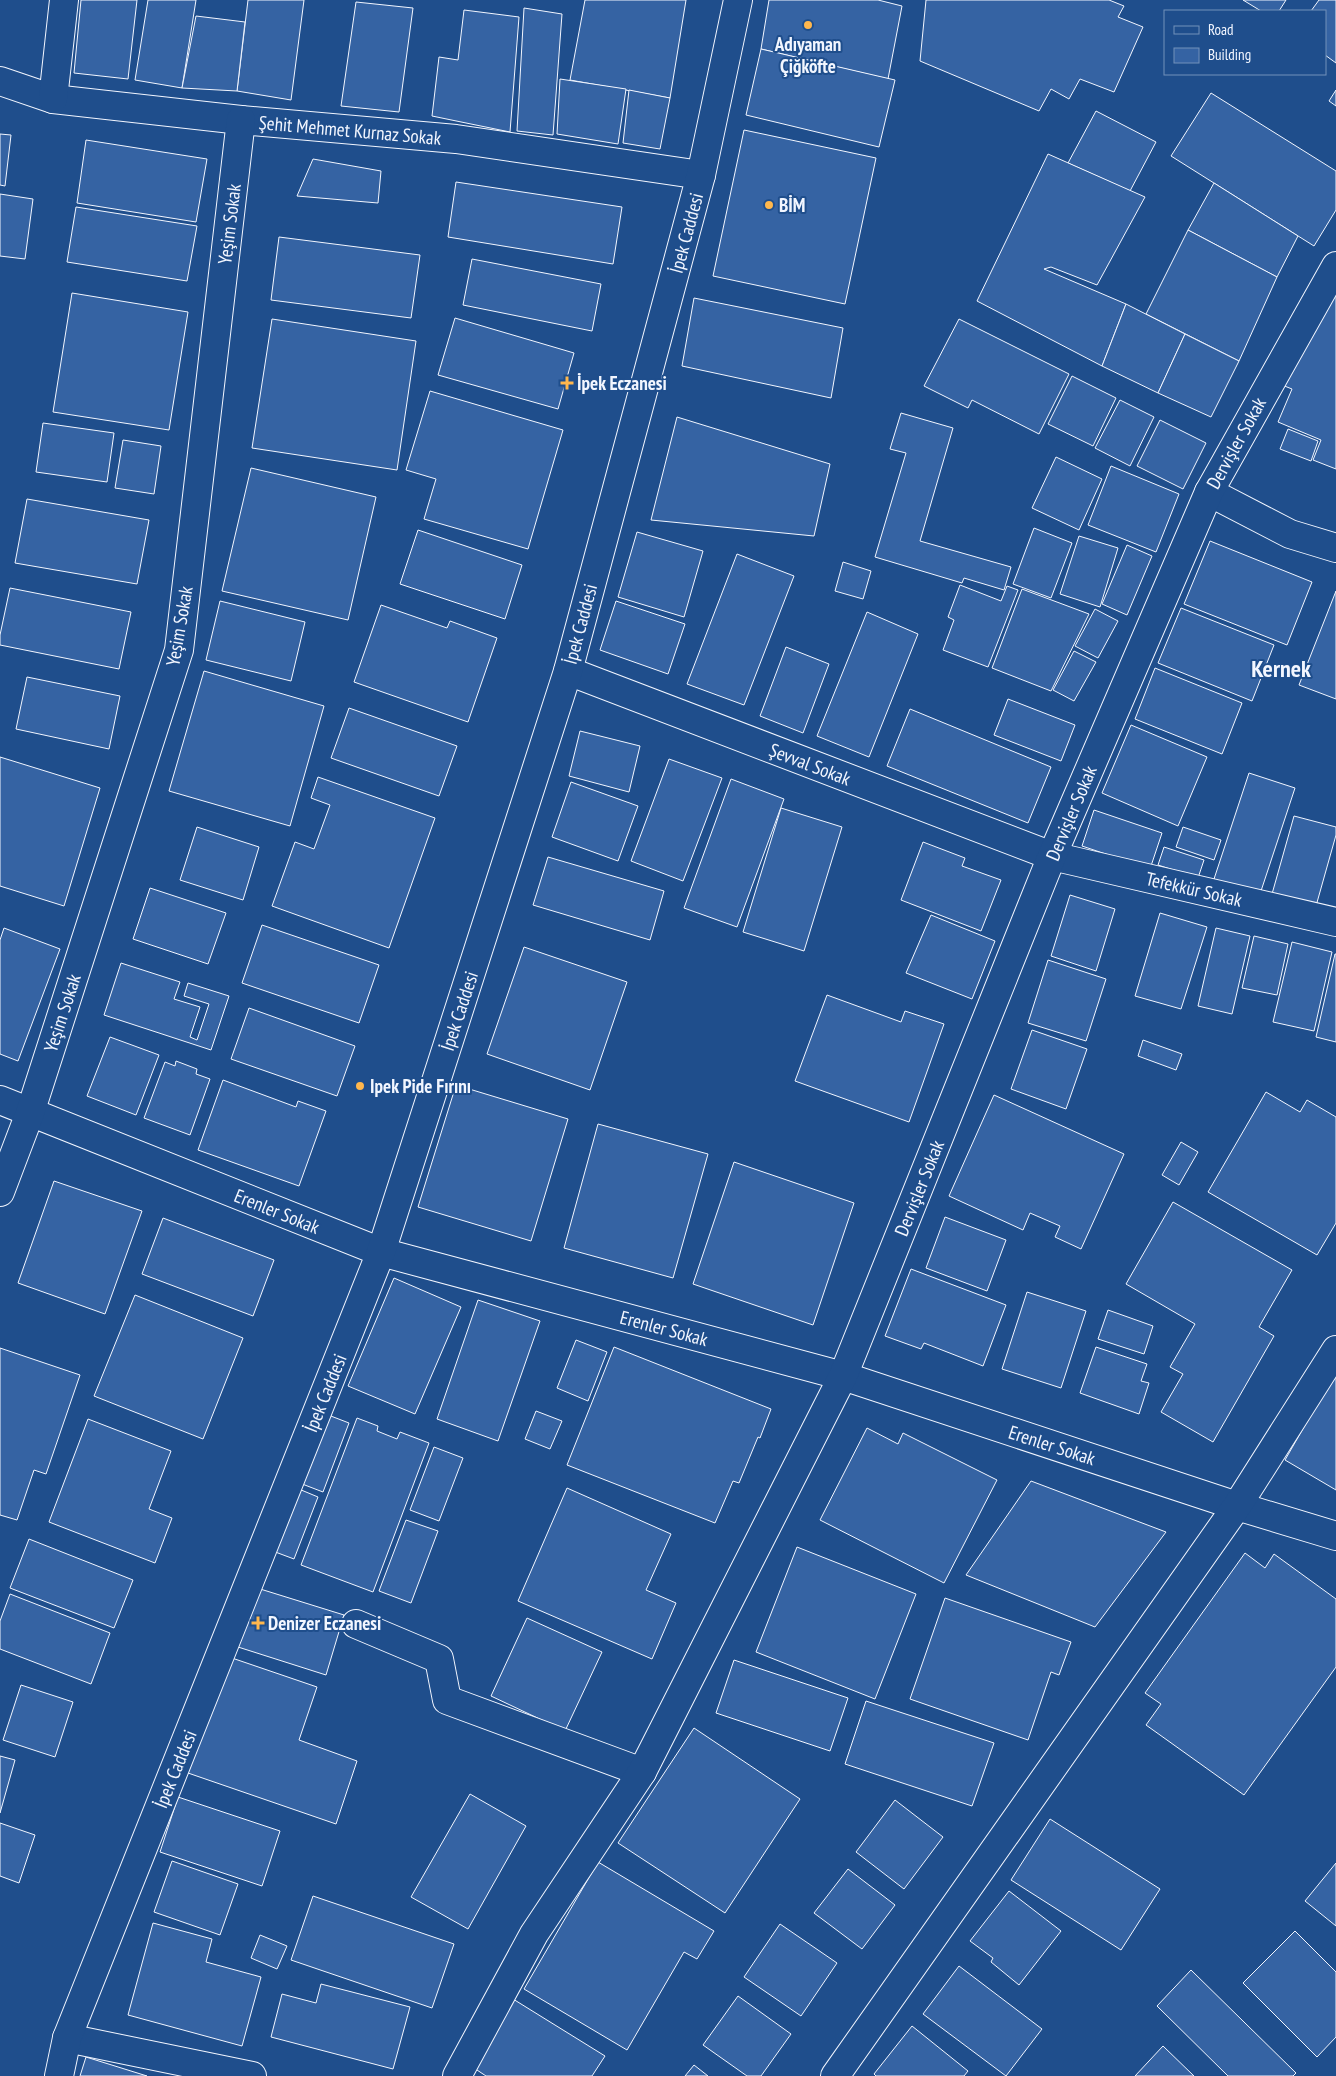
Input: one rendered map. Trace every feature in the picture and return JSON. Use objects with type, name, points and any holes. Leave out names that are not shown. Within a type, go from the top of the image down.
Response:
[{"type":"street","points":[[53,99],[64,0]]},
{"type":"street","name":"İpek Caddesi","points":[[58,2076],[67,2038],[381,1252],[568,671],[701,175],[738,0]]},
{"type":"street","name":"Şehit Mehmet Kurnaz Sokak","points":[[0,81],[53,99],[241,120],[456,139],[701,175]]},
{"type":"street","name":"Yeşim Sokak","points":[[0,1192],[30,1113],[179,650],[241,120]]},
{"type":"street","name":"Dervişler Sokak","points":[[457,2076],[534,1934],[642,1772],[843,1376],[1052,856],[1209,492],[1336,266]]},
{"type":"street","points":[[1209,492],[1290,534],[1336,548]]},
{"type":"street","name":"Şevval Sokak","points":[[568,671],[1052,856]]},
{"type":"street","name":"Tefekkür Sokak","points":[[1052,856],[1336,922]]},
{"type":"street","name":"Erenler Sokak","points":[[0,1100],[381,1252],[843,1376],[1237,1506],[1336,1536]]},
{"type":"street","points":[[834,2076],[1237,1506],[1336,1350]]},
{"type":"street","points":[[356,1624],[439,1659],[447,1700],[642,1772]]},
{"type":"street","points":[[67,2038],[252,2076]]},
{"type":"building","points":[[81,0],[137,0],[128,79],[74,73]]},
{"type":"building","points":[[148,0],[196,0],[182,88],[135,80]]},
{"type":"building","points":[[248,0],[304,0],[291,100],[237,91]]},
{"type":"building","points":[[585,0],[686,0],[670,98],[570,80]]},
{"type":"building","points":[[769,0],[878,0],[902,6],[888,79],[761,49]]},
{"type":"building","points":[[926,0],[1109,0],[1124,6],[1118,17],[1143,27],[1114,92],[1080,79],[1069,99],[1051,89],[1039,111],[920,61]]},
{"type":"building","points":[[1243,0],[1286,0],[1280,10],[1259,10]]},
{"type":"building","points":[[1319,0],[1336,0],[1336,63],[1326,56],[1326,10],[1312,10]]},
{"type":"building","points":[[356,2],[413,8],[399,112],[341,106]]},
{"type":"building","points":[[524,8],[562,14],[553,135],[517,131]]},
{"type":"building","points":[[464,10],[519,17],[510,132],[432,116],[439,57],[458,60]]},
{"type":"building","points":[[196,16],[245,22],[237,91],[182,88]]},
{"type":"building","points":[[761,49],[895,80],[879,147],[746,115]]},
{"type":"building","points":[[560,79],[626,89],[618,144],[557,134]]},
{"type":"building","points":[[629,90],[670,98],[660,149],[623,143]]},
{"type":"building","points":[[1336,90],[1336,106],[1329,101]]},
{"type":"building","points":[[1211,93],[1336,171],[1336,210],[1314,246],[1171,156]]},
{"type":"building","points":[[1096,111],[1156,142],[1130,191],[1068,163]]},
{"type":"building","points":[[744,130],[876,158],[845,304],[713,276]]},
{"type":"building","points":[[0,134],[11,135],[5,186],[0,185]]},
{"type":"building","points":[[86,140],[207,159],[196,222],[77,203]]},
{"type":"building","points":[[1048,154],[1145,197],[1097,285],[1051,267],[1044,269],[1126,304],[1102,366],[977,301]]},
{"type":"building","points":[[313,159],[381,171],[378,203],[297,196]]},
{"type":"building","points":[[456,182],[622,207],[613,264],[448,237]]},
{"type":"building","points":[[1214,183],[1298,236],[1277,277],[1188,230]]},
{"type":"building","points":[[0,194],[33,199],[25,259],[0,256]]},
{"type":"building","points":[[76,207],[197,226],[187,281],[67,262]]},
{"type":"building","points":[[1188,230],[1277,277],[1239,361],[1146,314]]},
{"type":"building","points":[[279,237],[420,255],[411,318],[271,300]]},
{"type":"building","points":[[472,259],[601,284],[592,331],[463,305]]},
{"type":"building","points":[[1336,288],[1336,469],[1313,460],[1321,440],[1278,422],[1292,389],[1282,385]]},
{"type":"building","points":[[72,293],[188,312],[169,430],[53,412]]},
{"type":"building","points":[[694,298],[843,328],[831,398],[682,366]]},
{"type":"building","points":[[1126,304],[1185,334],[1158,393],[1102,366]]},
{"type":"building","points":[[455,318],[574,353],[558,409],[438,375]]},
{"type":"building","points":[[272,319],[416,341],[397,470],[252,448]]},
{"type":"building","points":[[959,319],[1069,374],[1039,434],[972,400],[968,408],[924,386]]},
{"type":"building","points":[[1185,334],[1239,361],[1211,417],[1158,393]]},
{"type":"building","points":[[1072,376],[1116,398],[1093,446],[1048,424]]},
{"type":"building","points":[[430,391],[563,430],[528,549],[424,519],[436,479],[406,470]]},
{"type":"building","points":[[1120,400],[1154,417],[1130,466],[1095,448]]},
{"type":"building","points":[[901,413],[953,428],[920,541],[1011,567],[1004,590],[964,578],[962,583],[875,557],[906,453],[890,449]]},
{"type":"building","points":[[677,417],[830,464],[814,536],[651,520]]},
{"type":"building","points":[[1160,420],[1206,443],[1183,489],[1137,466]]},
{"type":"building","points":[[43,423],[114,433],[107,482],[36,472]]},
{"type":"building","points":[[1288,429],[1318,441],[1311,461],[1280,449]]},
{"type":"building","points":[[123,440],[161,446],[154,494],[115,488]]},
{"type":"building","points":[[1056,457],[1102,479],[1079,530],[1032,508]]},
{"type":"building","points":[[1111,466],[1179,494],[1156,552],[1088,525]]},
{"type":"building","points":[[251,468],[376,497],[348,620],[222,591]]},
{"type":"building","points":[[27,499],[149,520],[137,584],[15,563]]},
{"type":"building","points":[[1034,528],[1072,543],[1051,598],[1013,584]]},
{"type":"building","points":[[418,530],[522,565],[505,619],[400,584]]},
{"type":"building","points":[[637,532],[703,551],[684,617],[618,597]]},
{"type":"building","points":[[1079,536],[1118,548],[1100,607],[1060,594]]},
{"type":"building","points":[[1210,541],[1312,582],[1287,645],[1184,604]]},
{"type":"building","points":[[1127,545],[1152,556],[1127,615],[1102,604]]},
{"type":"building","points":[[737,554],[794,576],[744,705],[687,684]]},
{"type":"building","points":[[843,562],[871,571],[863,599],[835,591]]},
{"type":"building","points":[[960,585],[1001,601],[1007,586],[1018,590],[988,667],[943,650],[954,620],[948,617]]},
{"type":"building","points":[[10,588],[131,612],[119,669],[0,645],[0,635]]},
{"type":"building","points":[[1022,589],[1089,614],[1051,691],[992,668]]},
{"type":"building","points":[[1336,591],[1336,699],[1299,685]]},
{"type":"building","points":[[220,601],[305,622],[291,681],[206,660]]},
{"type":"building","points":[[616,601],[685,624],[668,674],[600,650]]},
{"type":"building","points":[[381,605],[447,628],[450,621],[497,638],[468,722],[354,682]]},
{"type":"building","points":[[1181,608],[1274,645],[1252,701],[1158,663]]},
{"type":"building","points":[[1095,609],[1118,621],[1098,658],[1075,646]]},
{"type":"building","points":[[867,612],[918,634],[869,757],[817,736]]},
{"type":"building","points":[[786,647],[829,664],[803,733],[760,716]]},
{"type":"building","points":[[1074,651],[1096,662],[1074,701],[1053,690]]},
{"type":"building","points":[[1155,668],[1242,703],[1222,754],[1135,719]]},
{"type":"building","points":[[204,671],[324,706],[290,826],[169,791]]},
{"type":"building","points":[[27,677],[120,696],[109,749],[16,729]]},
{"type":"building","points":[[1008,699],[1075,725],[1061,761],[994,735]]},
{"type":"building","points":[[349,708],[457,746],[439,796],[331,758]]},
{"type":"building","points":[[910,709],[1051,767],[1028,823],[887,766]]},
{"type":"building","points":[[1131,725],[1207,757],[1178,826],[1102,793]]},
{"type":"building","points":[[580,731],[640,746],[629,792],[569,776]]},
{"type":"building","points":[[0,757],[100,788],[64,906],[0,886]]},
{"type":"building","points":[[669,759],[722,778],[683,881],[631,861]]},
{"type":"building","points":[[1249,773],[1295,788],[1260,894],[1214,879]]},
{"type":"building","points":[[318,777],[435,818],[389,948],[272,906],[295,842],[314,849],[330,805],[311,798]]},
{"type":"building","points":[[731,779],[784,799],[737,927],[684,908]]},
{"type":"building","points":[[571,782],[638,806],[618,861],[552,837]]},
{"type":"building","points":[[781,808],[842,827],[804,951],[743,932]]},
{"type":"building","points":[[1094,810],[1162,833],[1150,869],[1082,846]]},
{"type":"building","points":[[1294,816],[1336,827],[1336,835],[1316,906],[1272,894]]},
{"type":"building","points":[[197,827],[259,847],[243,900],[180,880]]},
{"type":"building","points":[[1183,827],[1221,840],[1214,860],[1176,847]]},
{"type":"building","points":[[923,842],[965,858],[962,866],[1001,880],[981,931],[901,900]]},
{"type":"building","points":[[1164,847],[1204,860],[1198,878],[1158,865]]},
{"type":"building","points":[[548,857],[664,891],[650,940],[533,905]]},
{"type":"building","points":[[150,888],[226,913],[208,964],[133,939]]},
{"type":"building","points":[[1070,895],[1115,909],[1096,971],[1051,956]]},
{"type":"building","points":[[1160,913],[1207,927],[1181,1009],[1135,996]]},
{"type":"building","points":[[931,915],[995,941],[972,999],[906,973]]},
{"type":"building","points":[[262,925],[379,965],[359,1023],[242,983]]},
{"type":"building","points":[[4,928],[60,949],[18,1061],[0,1054],[0,940]]},
{"type":"building","points":[[1216,928],[1250,936],[1232,1014],[1198,1006]]},
{"type":"building","points":[[1254,936],[1288,944],[1277,995],[1242,988]]},
{"type":"building","points":[[1292,942],[1332,952],[1314,1031],[1273,1022]]},
{"type":"building","points":[[524,947],[627,982],[590,1090],[487,1054]]},
{"type":"building","points":[[1336,954],[1336,1042],[1316,1037]]},
{"type":"building","points":[[1048,960],[1106,979],[1086,1041],[1028,1023]]},
{"type":"building","points":[[121,963],[180,982],[174,999],[200,1007],[190,1037],[197,1040],[209,1004],[184,996],[188,983],[229,996],[211,1050],[104,1015]]},
{"type":"building","points":[[827,995],[901,1022],[905,1011],[944,1024],[909,1122],[795,1081]]},
{"type":"building","points":[[249,1008],[355,1046],[337,1096],[231,1059]]},
{"type":"building","points":[[1032,1030],[1087,1049],[1066,1109],[1011,1089]]},
{"type":"building","points":[[110,1037],[159,1055],[136,1115],[87,1096]]},
{"type":"building","points":[[1143,1040],[1182,1054],[1176,1070],[1138,1056]]},
{"type":"building","points":[[176,1061],[197,1069],[196,1074],[210,1079],[190,1135],[144,1118],[165,1062],[175,1066]]},
{"type":"building","points":[[223,1080],[296,1107],[298,1101],[326,1111],[299,1186],[198,1150]]},
{"type":"building","points":[[456,1085],[568,1119],[531,1241],[418,1207]]},
{"type":"building","points":[[1266,1092],[1300,1112],[1307,1100],[1336,1117],[1336,1223],[1317,1255],[1208,1192]]},
{"type":"building","points":[[994,1095],[1124,1154],[1081,1249],[1055,1237],[1060,1226],[1030,1213],[1023,1230],[949,1196]]},
{"type":"building","points":[[598,1124],[708,1154],[673,1278],[564,1248]]},
{"type":"building","points":[[1181,1142],[1198,1152],[1179,1185],[1162,1175]]},
{"type":"building","points":[[734,1162],[854,1203],[813,1325],[693,1284]]},
{"type":"building","points":[[54,1181],[142,1211],[105,1314],[18,1283]]},
{"type":"building","points":[[1173,1202],[1292,1270],[1259,1327],[1274,1336],[1213,1442],[1161,1412],[1183,1374],[1170,1367],[1195,1324],[1126,1284]]},
{"type":"building","points":[[945,1217],[1006,1240],[987,1291],[926,1268]]},
{"type":"building","points":[[163,1218],[274,1260],[253,1316],[142,1274]]},
{"type":"building","points":[[911,1269],[1006,1305],[983,1366],[924,1343],[921,1349],[885,1336]]},
{"type":"building","points":[[394,1278],[461,1307],[415,1414],[348,1386]]},
{"type":"building","points":[[1027,1292],[1086,1311],[1061,1388],[1002,1369]]},
{"type":"building","points":[[135,1295],[243,1338],[203,1439],[94,1396]]},
{"type":"building","points":[[478,1300],[540,1321],[498,1441],[437,1419]]},
{"type":"building","points":[[1108,1310],[1153,1326],[1144,1354],[1098,1339]]},
{"type":"building","points":[[576,1340],[607,1352],[588,1401],[557,1388]]},
{"type":"building","points":[[614,1347],[771,1409],[739,1483],[733,1481],[715,1523],[567,1465]]},
{"type":"building","points":[[1096,1347],[1147,1364],[1141,1381],[1149,1383],[1139,1414],[1080,1393]]},
{"type":"building","points":[[0,1348],[80,1375],[46,1474],[34,1470],[17,1520],[0,1515]]},
{"type":"building","points":[[1336,1371],[1336,1490],[1285,1460]]},
{"type":"building","points":[[536,1411],[562,1421],[550,1449],[525,1439]]},
{"type":"building","points":[[323,1413],[349,1423],[323,1492],[297,1482]]},
{"type":"building","points":[[357,1418],[378,1426],[377,1431],[397,1439],[400,1432],[429,1443],[373,1592],[301,1565]]},
{"type":"building","points":[[88,1419],[171,1451],[149,1509],[172,1518],[155,1563],[49,1522]]},
{"type":"building","points":[[867,1428],[898,1444],[903,1433],[997,1480],[944,1583],[820,1520]]},
{"type":"building","points":[[434,1447],[463,1458],[439,1521],[410,1510]]},
{"type":"building","points":[[1031,1481],[1166,1532],[1095,1627],[966,1575]]},
{"type":"building","points":[[294,1487],[318,1497],[294,1559],[270,1550]]},
{"type":"building","points":[[567,1488],[671,1534],[646,1590],[676,1603],[652,1659],[518,1601]]},
{"type":"building","points":[[406,1520],[438,1531],[411,1603],[379,1591]]},
{"type":"building","points":[[29,1539],[133,1580],[114,1628],[10,1588]]},
{"type":"building","points":[[797,1547],[916,1594],[875,1699],[756,1652]]},
{"type":"building","points":[[1245,1553],[1265,1568],[1274,1554],[1336,1599],[1336,1667],[1244,1795],[1146,1725],[1161,1704],[1145,1693]]},
{"type":"building","points":[[257,1588],[344,1615],[326,1675],[238,1647]]},
{"type":"building","points":[[10,1594],[110,1633],[91,1684],[0,1649],[0,1621]]},
{"type":"building","points":[[945,1598],[1071,1642],[1059,1675],[1051,1672],[1028,1740],[910,1699]]},
{"type":"building","points":[[527,1618],[602,1652],[565,1731],[491,1696]]},
{"type":"building","points":[[229,1657],[317,1687],[299,1740],[357,1761],[336,1824],[188,1773]]},
{"type":"building","points":[[734,1660],[848,1698],[830,1751],[716,1713]]},
{"type":"building","points":[[21,1685],[73,1702],[55,1757],[3,1740]]},
{"type":"building","points":[[866,1701],[994,1743],[972,1806],[845,1764]]},
{"type":"building","points":[[694,1728],[800,1799],[725,1913],[618,1843]]},
{"type":"building","points":[[0,1756],[15,1760],[0,1813]]},
{"type":"building","points":[[470,1794],[526,1826],[468,1929],[411,1897]]},
{"type":"building","points":[[178,1797],[280,1831],[262,1886],[160,1852]]},
{"type":"building","points":[[895,1800],[943,1837],[904,1889],[856,1852]]},
{"type":"building","points":[[1050,1819],[1160,1889],[1121,1950],[1011,1880]]},
{"type":"building","points":[[0,1823],[35,1835],[19,1883],[0,1876]]},
{"type":"building","points":[[172,1861],[238,1884],[220,1935],[154,1912]]},
{"type":"building","points":[[598,1862],[714,1931],[697,1959],[684,1952],[627,2050],[524,1989]]},
{"type":"building","points":[[1336,1863],[1336,1926],[1305,1901]]},
{"type":"building","points":[[848,1869],[895,1905],[862,1949],[814,1913]]},
{"type":"building","points":[[1009,1891],[1061,1931],[1019,1985],[991,1962],[993,1958],[970,1941]]},
{"type":"building","points":[[313,1896],[454,1944],[432,2008],[291,1960]]},
{"type":"building","points":[[153,1923],[212,1939],[206,1962],[261,1977],[242,2046],[128,2015]]},
{"type":"building","points":[[780,1924],[837,1963],[801,2016],[744,1977]]},
{"type":"building","points":[[1295,1931],[1336,1972],[1336,2037],[1317,2057],[1243,1983]]},
{"type":"building","points":[[260,1935],[287,1946],[277,1969],[251,1958]]},
{"type":"building","points":[[959,1966],[1042,2029],[1006,2076],[923,2014]]},
{"type":"building","points":[[1191,1970],[1296,2073],[1293,2076],[1228,2076],[1157,2006]]},
{"type":"building","points":[[321,1984],[410,2007],[393,2069],[271,2037],[282,1994],[316,2003]]},
{"type":"building","points":[[738,1996],[791,2034],[761,2076],[747,2076],[703,2045]]},
{"type":"building","points":[[513,1999],[605,2056],[592,2076],[486,2076],[471,2066]]},
{"type":"building","points":[[912,2026],[968,2071],[964,2076],[876,2076],[874,2074]]},
{"type":"building","points":[[1163,2046],[1194,2076],[1135,2076]]},
{"type":"building","points":[[86,2057],[147,2076],[80,2076]]},
{"type":"building","points":[[694,2065],[708,2076],[685,2076]]},
{"type":"place","name":"Adıyaman Çiğköfte","points":[[808,25]]},
{"type":"place","name":"BİM","points":[[769,205]]},
{"type":"place","name":"İpek Eczanesi","points":[[567,383]]},
{"type":"place","name":"Ipek Pide Fırını","points":[[360,1086]]},
{"type":"place","name":"Denizer Eczanesi","points":[[258,1623]]},
{"type":"district","name":"Kernek","points":[[1281,669]]}]
